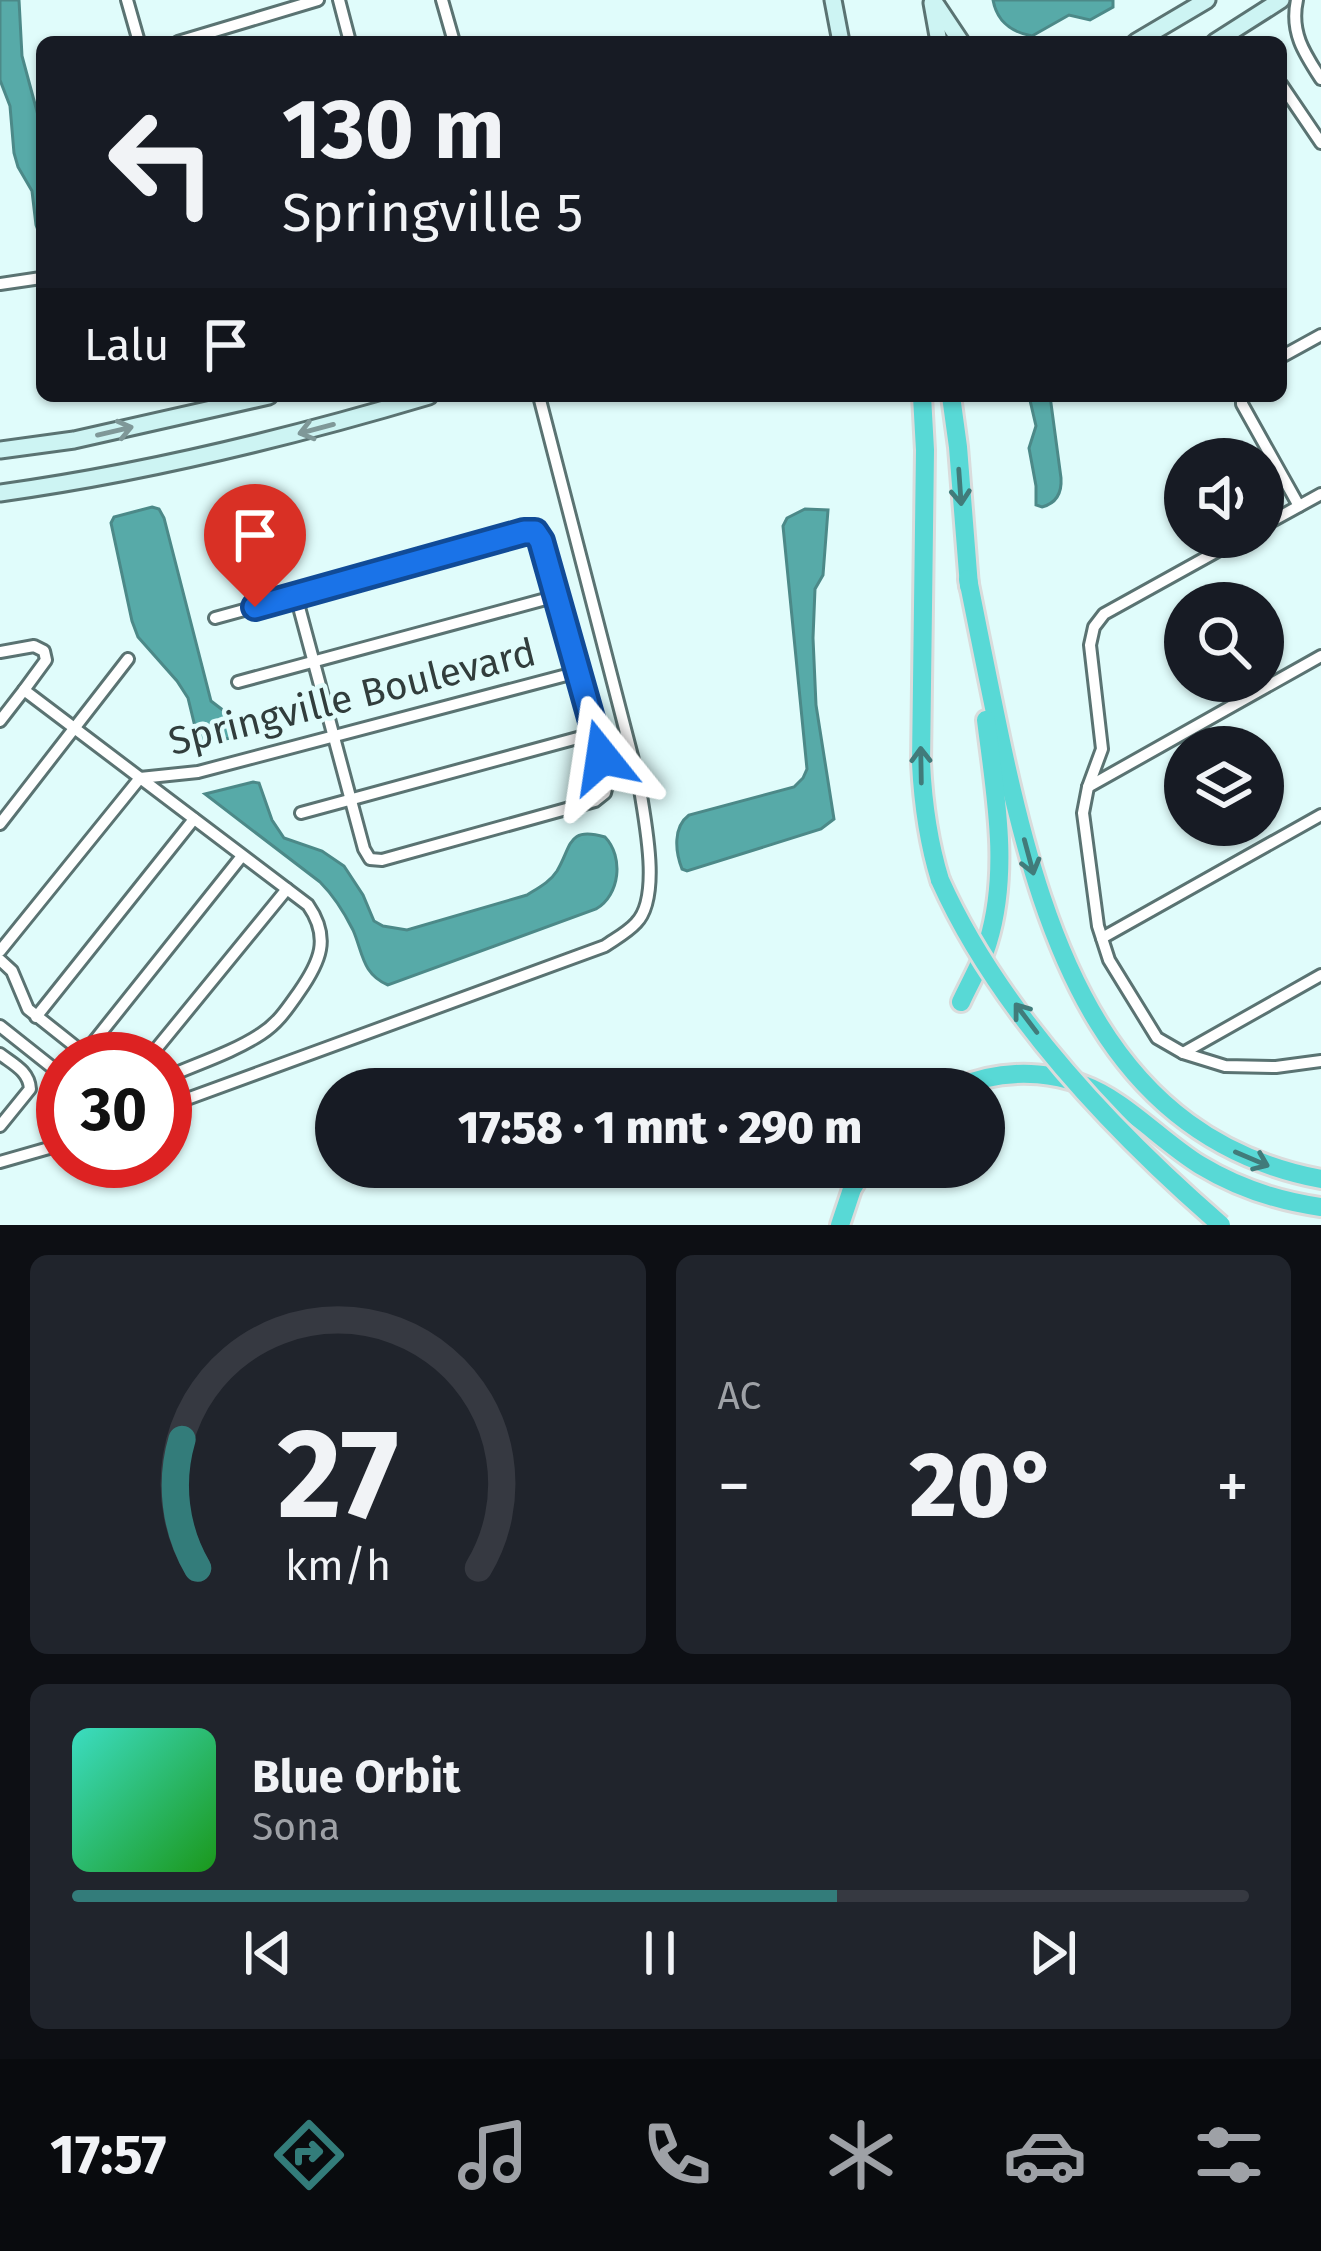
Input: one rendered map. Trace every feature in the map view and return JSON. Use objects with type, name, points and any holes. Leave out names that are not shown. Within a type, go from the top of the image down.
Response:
[{"type":"highway","points":[[922,402],[921,763],[929,846],[956,915],[992,973],[1064,1067],[1156,1165],[1221,1225]]},
{"type":"highway","points":[[952,402],[968,579],[998,813],[999,894],[987,945],[961,1002]]},
{"type":"highway","points":[[968,579],[1032,868],[1060,949],[1094,1019],[1140,1081],[1203,1134],[1245,1157],[1321,1179]]},
{"type":"highway","points":[[1005,1075],[1041,1074],[1076,1082],[1115,1101],[1226,1180],[1321,1207]]},
{"type":"highway","points":[[840,1225],[853,1188]]},
{"type":"main road","points":[[833,0],[840,36]]},
{"type":"main road","points":[[932,0],[938,36]]},
{"type":"main road","points":[[932,0],[957,36]]},
{"type":"main road","points":[[1146,36],[1207,0]]},
{"type":"main road","points":[[1224,36],[1281,0]]},
{"type":"main road","points":[[0,450],[74,440],[242,402]]},
{"type":"main road","points":[[0,493],[84,482],[313,431],[409,402]]},
{"type":"street","points":[[127,0],[137,36]]},
{"type":"street","points":[[198,36],[318,0]]},
{"type":"street","points":[[339,0],[348,36]]},
{"type":"street","points":[[442,0],[452,36]]},
{"type":"street","points":[[1297,0],[1294,26],[1298,40],[1321,79]]},
{"type":"street","points":[[1287,93],[1321,143]]},
{"type":"street","points":[[0,284],[36,279]]},
{"type":"street","points":[[1287,354],[1321,334]]},
{"type":"street","points":[[192,1097],[605,946],[640,921],[649,890],[648,840],[639,783],[541,402]]},
{"type":"street","points":[[1243,402],[1299,506]]},
{"type":"street","points":[[1284,514],[1321,494]]},
{"type":"street","points":[[215,618],[524,532],[535,532],[596,733],[608,781],[605,793],[595,801],[382,860],[370,859],[296,596]]},
{"type":"street","points":[[1206,558],[1104,614],[1094,627],[1090,645],[1102,748],[1083,813],[1098,926],[1109,960],[1157,1039],[1225,1066],[1321,1061]]},
{"type":"street","points":[[238,682],[557,596]]},
{"type":"street","points":[[0,652],[34,646],[44,651],[46,660],[0,721]]},
{"type":"street","points":[[1088,788],[1321,656]]},
{"type":"street","points":[[0,824],[128,659]]},
{"type":"street","name":"Springville Boulevard","points":[[140,778],[198,772],[578,672]]},
{"type":"street","points":[[24,689],[308,905],[318,919],[322,935],[316,967],[279,1021],[257,1037],[192,1066]]},
{"type":"street","points":[[301,813],[596,733]]},
{"type":"street","points":[[56,1032],[28,1009],[12,971],[0,956],[140,778]]},
{"type":"street","points":[[1102,938],[1321,815]]},
{"type":"street","points":[[36,1017],[194,819]]},
{"type":"street","points":[[106,1032],[242,856]]},
{"type":"street","points":[[170,1032],[286,889]]},
{"type":"street","points":[[1183,1053],[1321,975]]},
{"type":"street","points":[[0,1026],[36,1055]]},
{"type":"street","points":[[0,1054],[29,1079],[29,1089],[3,1123]]},
{"type":"street","points":[[0,1162],[36,1152]]},
{"type":"water","points":[[0,0],[19,0],[22,56],[36,108],[36,225],[32,191],[18,167],[10,106],[0,80]]},
{"type":"water","points":[[993,0],[1113,0],[1113,7],[1090,20],[1069,15],[1032,36],[1006,25]]},
{"type":"water","points":[[1030,402],[1051,402],[1061,488],[1058,497],[1042,507],[1036,505],[1029,448],[1036,426]]},
{"type":"water","points":[[152,507],[164,518],[211,701],[241,724],[239,736],[203,744],[188,698],[138,637],[111,523],[114,517]]},
{"type":"water","points":[[805,509],[828,510],[823,575],[815,589],[813,638],[816,705],[834,819],[821,829],[687,871],[682,869],[677,840],[689,815],[794,787],[807,769],[783,526],[787,518]]},
{"type":"water","points":[[259,783],[284,838],[322,851],[344,866],[374,921],[383,926],[407,930],[527,895],[551,878],[572,840],[584,834],[605,837],[615,855],[617,875],[610,895],[596,909],[388,985],[368,969],[346,917],[320,882],[205,794]]},
{"type":"route","points":[[255,607],[535,532],[602,757]]}]
